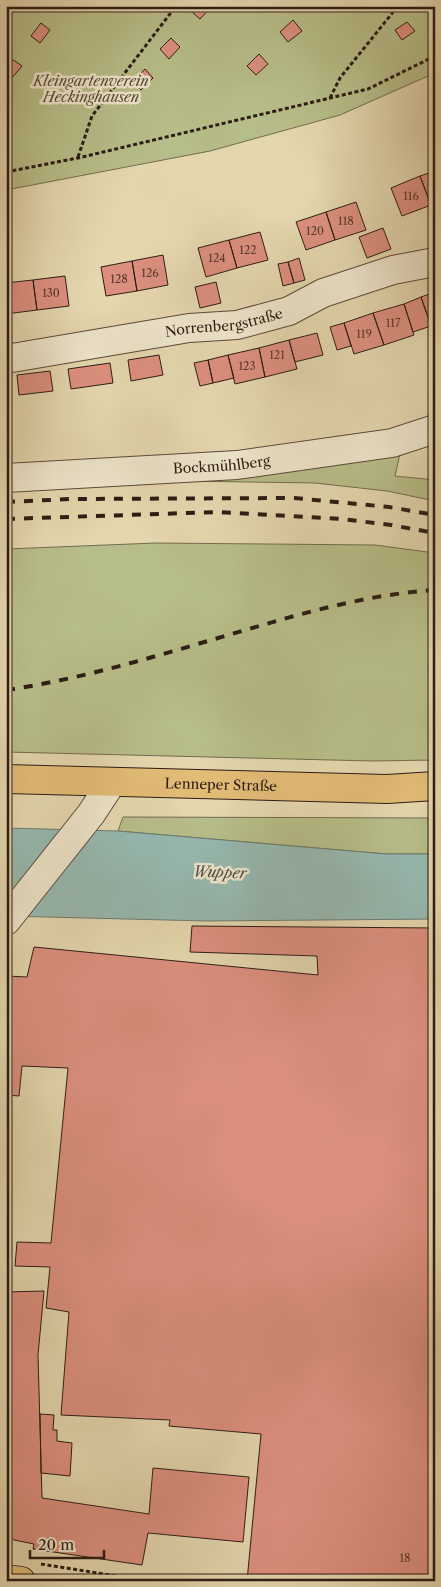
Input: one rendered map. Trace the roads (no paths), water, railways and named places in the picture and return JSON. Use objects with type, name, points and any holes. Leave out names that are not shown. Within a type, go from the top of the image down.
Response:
[{"type":"main road","name":"Lenneper Straße","points":[[6,779],[387,789],[435,786]]},
{"type":"main road","points":[[6,1578],[28,1572]]},
{"type":"street","name":"Norrenbergstraße","points":[[6,359],[188,328],[237,325],[288,311],[323,293],[385,273],[435,262]]},
{"type":"street","name":"Bockmühlberg","points":[[6,478],[237,465],[392,443],[435,429]]},
{"type":"street","points":[[6,921],[91,814],[112,782]]},
{"type":"water","name":"Wupper","points":[[6,828],[118,831],[386,854],[435,854],[435,919],[207,921],[6,916]]},
{"type":"railway","points":[[6,502],[71,499],[294,498],[389,507],[435,515]]},
{"type":"railway","points":[[6,519],[218,512],[342,519],[435,533]]},
{"type":"railway","points":[[6,690],[68,679],[341,604],[388,595],[435,590]]},
{"type":"park label","name":"Kleingartenverein Heckinghausen","points":[[91,89]]}]
